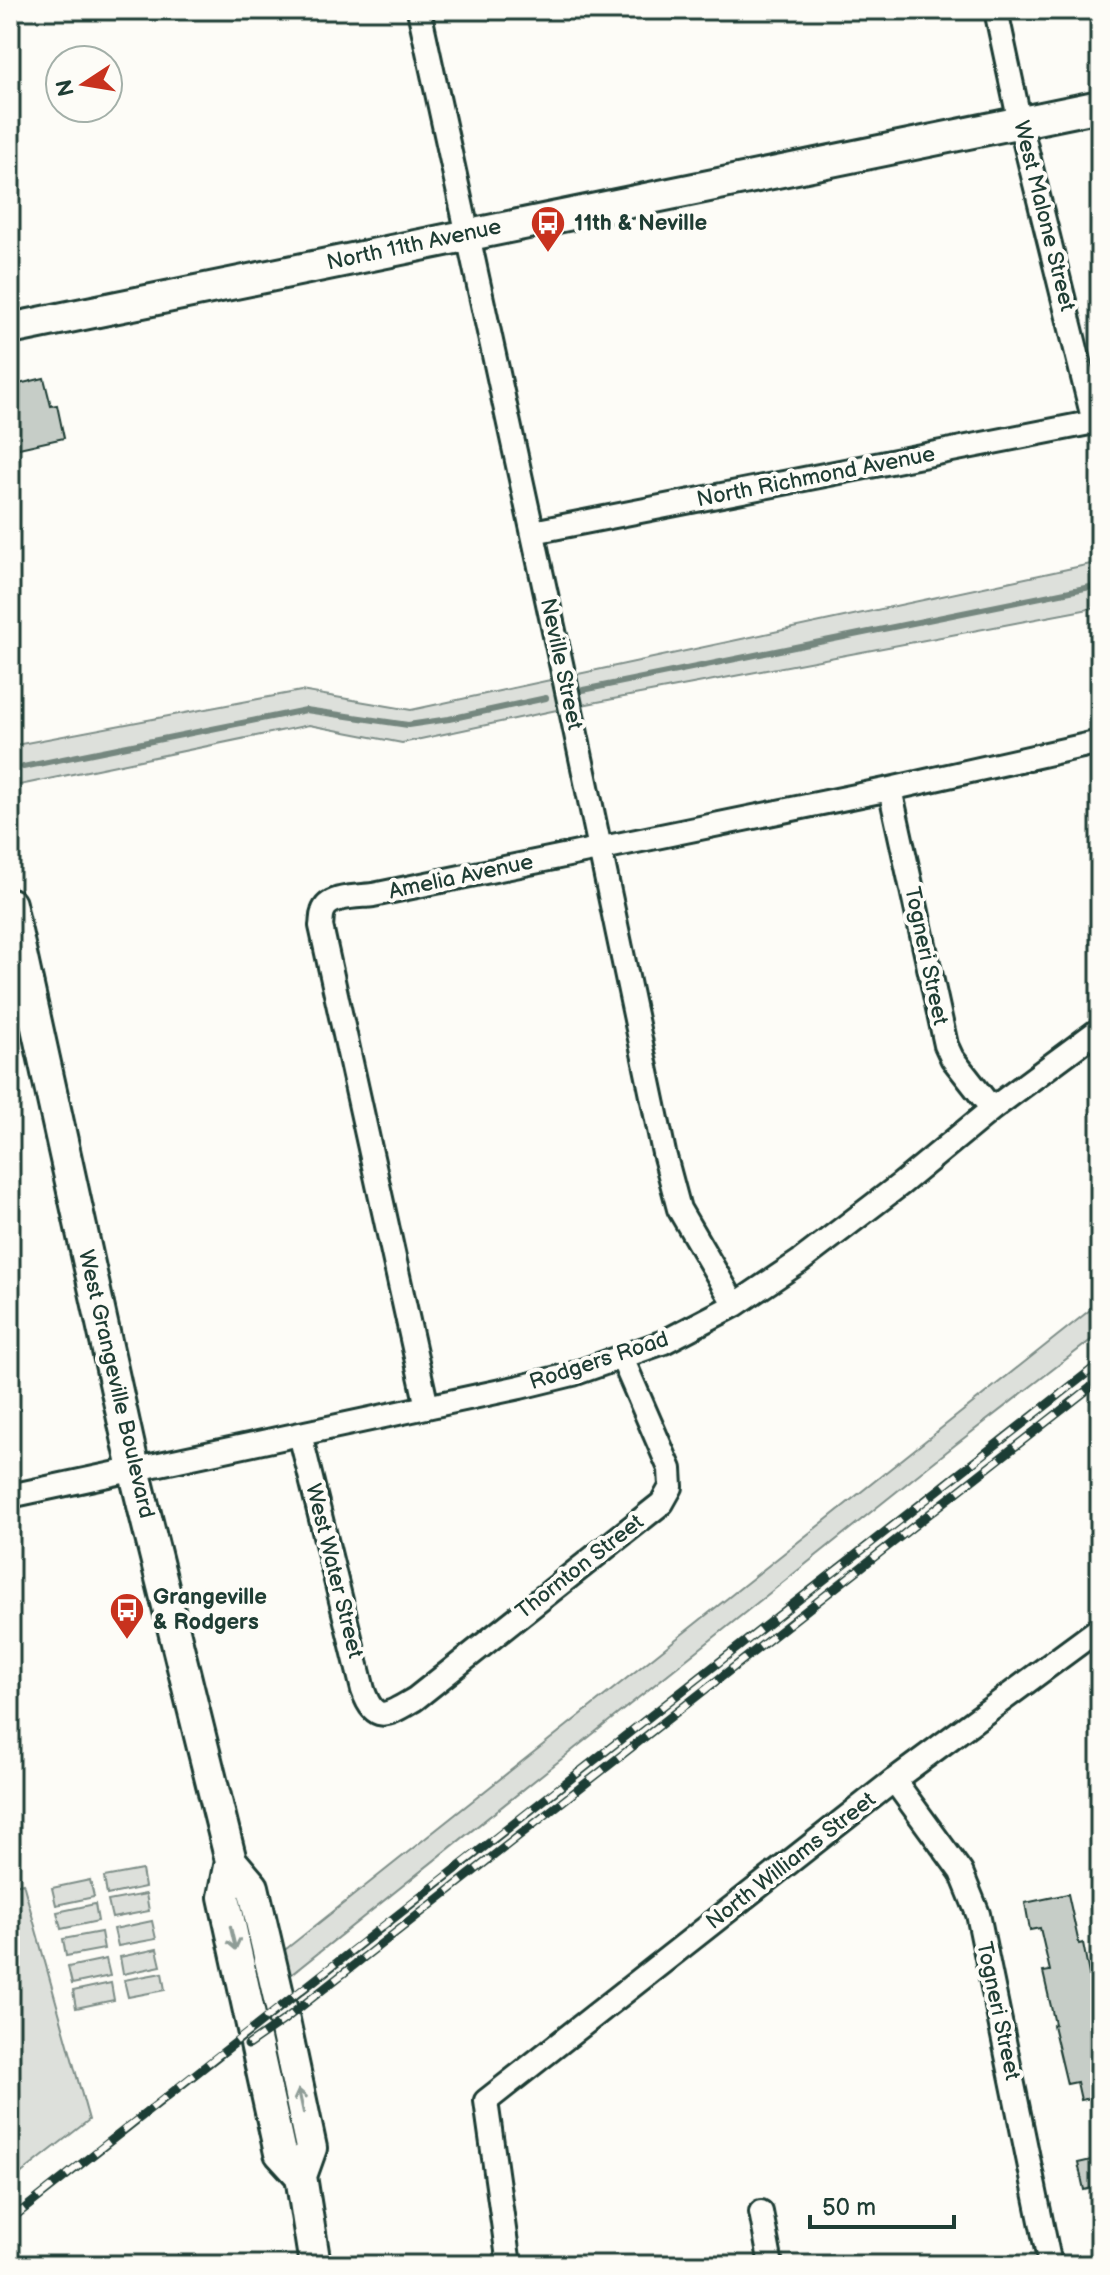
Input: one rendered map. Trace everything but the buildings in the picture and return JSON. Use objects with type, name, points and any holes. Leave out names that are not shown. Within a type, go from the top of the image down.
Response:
[{"type":"main road","name":"North 11th Avenue","points":[[10,329],[1100,106]]},
{"type":"main road","name":"West Grangeville Boulevard","points":[[10,905],[134,1469],[231,1861],[253,1887],[284,2020],[311,2148],[301,2176],[315,2265]]},
{"type":"street","name":"Neville Street","points":[[419,10],[664,1153],[679,1209],[735,1305]]},
{"type":"street","name":"West Malone Street","points":[[996,10],[1020,123],[1097,422]]},
{"type":"street","name":"North Richmond Avenue","points":[[533,532],[1097,422]]},
{"type":"street","name":"Amelia Avenue","points":[[427,1407],[321,926],[327,904],[338,899],[373,895],[890,789],[1100,742]]},
{"type":"street","name":"Togneri Street","points":[[890,789],[946,1045],[952,1058],[992,1109]]},
{"type":"street","name":"Rodgers Road","points":[[10,1496],[560,1377],[664,1342],[735,1305],[821,1244],[901,1184],[992,1109],[1100,1029]]},
{"type":"street","name":"Thornton Street","points":[[369,1708],[376,1713],[393,1711],[415,1699],[662,1503],[671,1487],[670,1469],[622,1358]]},
{"type":"street","name":"West Water Street","points":[[300,1434],[369,1708]]},
{"type":"street","name":"North Williams Street","points":[[509,2265],[486,2101],[894,1780],[1100,1628]]},
{"type":"street","name":"Togneri Street","points":[[894,1780],[961,1872],[978,1914],[1050,2265]]},
{"type":"street","points":[[761,2212],[771,2265]]},
{"type":"shaded area","points":[[1100,562],[1100,607],[571,707],[402,743],[309,725],[10,787],[10,746],[301,691],[411,710]]},
{"type":"shaded area","points":[[1100,1302],[1100,1333],[277,1986],[311,2148],[280,2153],[231,1861],[271,1961]]},
{"type":"shaded area","points":[[142,1870],[145,1887],[107,1895],[104,1877]]},
{"type":"shaded area","points":[[90,1880],[94,1897],[56,1905],[52,1888]]},
{"type":"shaded area","points":[[23,1883],[89,2120],[10,2182],[10,1886]]},
{"type":"shaded area","points":[[146,1894],[149,1911],[112,1918],[108,1901]]},
{"type":"shaded area","points":[[95,1904],[98,1921],[61,1929],[57,1912]]},
{"type":"shaded area","points":[[152,1921],[156,1939],[118,1946],[114,1929]]},
{"type":"shaded area","points":[[101,1932],[104,1949],[66,1956],[63,1939]]},
{"type":"shaded area","points":[[157,1949],[161,1966],[123,1974],[120,1957]]},
{"type":"shaded area","points":[[106,1959],[110,1976],[72,1984],[68,1967]]},
{"type":"shaded area","points":[[162,1973],[165,1990],[128,1997],[124,1980]]},
{"type":"shaded area","points":[[111,1983],[114,2000],[76,2008],[73,1991]]},
{"type":"waterway","points":[[583,690],[1100,585]]},
{"type":"waterway","points":[[23,767],[306,710],[408,725],[546,698]]},
{"type":"railway","points":[[10,2220],[1100,1363]]},
{"type":"railway","points":[[248,2045],[284,2020],[1100,1380]]},
{"type":"place","name":"11th & Neville","points":[[548,254]]},
{"type":"place","name":"Grangeville & Rodgers","points":[[127,1641]]}]
